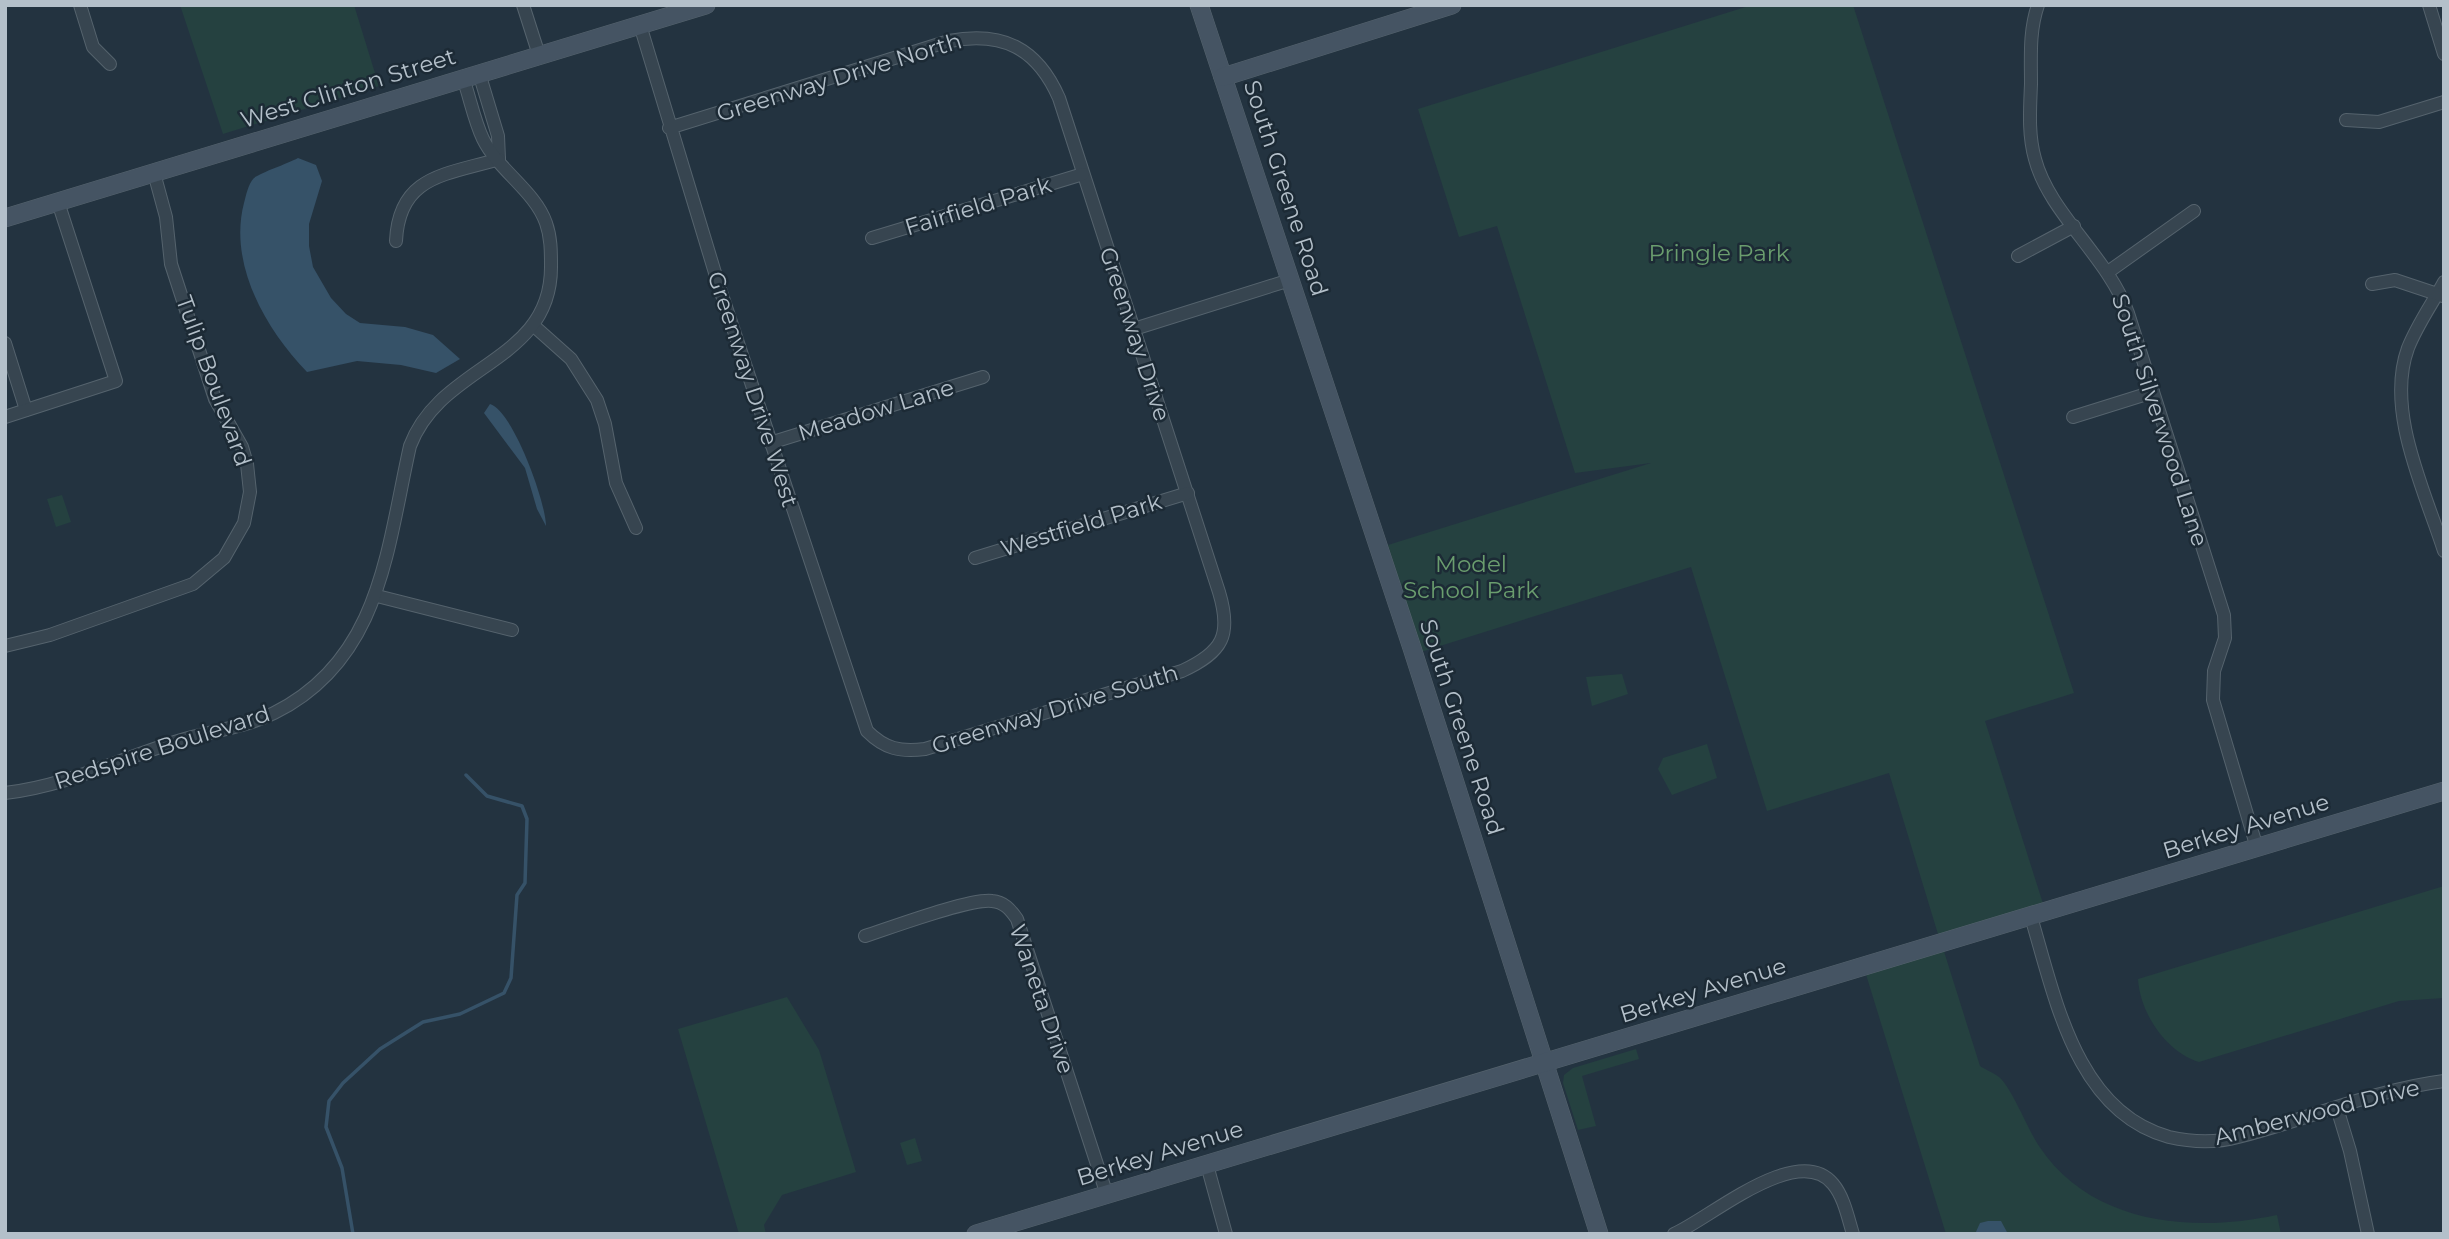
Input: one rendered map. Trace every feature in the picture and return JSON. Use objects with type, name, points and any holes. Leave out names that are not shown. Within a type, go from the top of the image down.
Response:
[{"type":"street","points":[[80,5],[93,47],[110,64]]},
{"type":"street","points":[[523,5],[539,55]]},
{"type":"street","name":"West Clinton Street","points":[[5,218],[706,5]]},
{"type":"street","name":"South Greene Road","points":[[1199,5],[1599,1234]]},
{"type":"street","points":[[1223,77],[1452,5]]},
{"type":"street","name":"South Silverwood Lane","points":[[2038,5],[2031,35],[2031,143],[2045,183],[2108,272],[2123,299],[2153,392],[2224,615],[2225,638],[2214,671],[2213,700],[2257,848]]},
{"type":"street","points":[[2429,5],[2444,54]]},
{"type":"street","name":"Greenway Drive West","points":[[640,25],[669,128],[861,719],[867,731],[882,745]]},
{"type":"street","name":"Greenway Drive North","points":[[669,128],[949,40],[982,37],[1010,43]]},
{"type":"street","name":"Greenway Drive","points":[[1010,43],[1032,57],[1052,83],[1188,493],[1225,616],[1221,643]]},
{"type":"street","name":"Redspire Boulevard","points":[[5,793],[85,775],[178,741],[238,726],[275,713],[318,685],[363,628],[377,596],[410,446],[418,426],[438,402],[534,326],[548,298],[551,273],[546,222],[534,202],[484,140],[471,76]]},
{"type":"street","points":[[2346,120],[2379,122],[2444,102]]},
{"type":"street","points":[[396,242],[397,218],[404,201],[421,185],[499,159]]},
{"type":"street","name":"Tulip Boulevard","points":[[5,646],[50,635],[193,584],[224,558],[244,523],[250,492],[247,464],[242,447],[215,399],[171,264],[166,218],[154,173]]},
{"type":"street","name":"Fairfield Park","points":[[872,238],[1083,173]]},
{"type":"street","points":[[5,417],[116,381],[58,202]]},
{"type":"street","points":[[2108,272],[2194,211]]},
{"type":"street","points":[[2018,257],[2074,226]]},
{"type":"street","points":[[1134,328],[1290,280]]},
{"type":"street","points":[[2372,284],[2395,280],[2442,291],[2407,350],[2400,399],[2404,426],[2444,551]]},
{"type":"street","points":[[534,326],[571,359],[597,400],[608,436],[616,483],[636,528]]},
{"type":"street","points":[[5,343],[26,410]]},
{"type":"street","name":"Meadow Lane","points":[[770,443],[983,377]]},
{"type":"street","points":[[2073,417],[2153,392]]},
{"type":"street","name":"Westfield Park","points":[[975,558],[1188,493]]},
{"type":"street","points":[[377,596],[512,630]]},
{"type":"street","name":"Greenway Drive South","points":[[882,745],[906,751],[925,749],[1182,671],[1207,658],[1221,643]]},
{"type":"street","name":"Berkey Avenue","points":[[976,1234],[2444,791]]},
{"type":"street","name":"Waneta Drive","points":[[865,936],[980,900],[1003,904],[1011,910],[1017,919],[1107,1195]]},
{"type":"street","name":"Amberwood Drive","points":[[2031,917],[2071,1039],[2101,1092],[2127,1118],[2166,1136],[2217,1141],[2444,1081]]},
{"type":"street","points":[[2337,1108],[2350,1151],[2368,1234]]},
{"type":"street","points":[[1207,1165],[1226,1234]]},
{"type":"street","points":[[1674,1234],[1746,1190],[1796,1172],[1810,1171],[1823,1175],[1832,1182],[1853,1234]]},
{"type":"green space","points":[[180,5],[354,5],[379,86],[223,134]]},
{"type":"green space","name":"Pringle Park","points":[[1752,5],[1853,5],[2074,693],[1985,721],[2046,913],[1942,945],[1980,1066],[2004,1082],[2039,1146],[2061,1172],[2086,1193],[2115,1207],[2146,1217],[2178,1222],[2212,1223],[2277,1215],[2281,1234],[1946,1234],[1864,968],[1941,944],[1889,773],[1767,811],[1691,567],[1421,652],[1388,545],[1651,463],[1575,473],[1497,226],[1459,237],[1418,109]]},
{"type":"green space","points":[[62,495],[71,522],[56,527],[47,499]]},
{"type":"green space","points":[[1622,674],[1628,694],[1592,706],[1586,677]]},
{"type":"green space","points":[[1707,744],[1717,778],[1672,795],[1658,769],[1663,758]]},
{"type":"green space","points":[[2444,886],[2444,998],[2399,1001],[2199,1062],[2176,1050],[2149,1018],[2138,979]]},
{"type":"green space","points":[[787,997],[819,1050],[856,1172],[782,1195],[764,1225],[766,1234],[739,1234],[678,1029]]},
{"type":"green space","points":[[1636,1049],[1639,1059],[1582,1076],[1596,1126],[1578,1130],[1563,1083],[1564,1075],[1573,1068]]},
{"type":"green space","points":[[915,1138],[922,1161],[907,1165],[900,1143]]},
{"type":"water","points":[[298,158],[316,165],[322,181],[309,224],[309,246],[313,267],[331,298],[346,314],[360,323],[405,327],[433,335],[460,359],[436,373],[401,365],[357,361],[307,372],[292,355],[254,295],[241,249],[240,226],[246,194],[254,178]]},
{"type":"water","points":[[490,404],[499,410],[518,439],[534,479],[546,526],[537,509],[525,468],[484,413]]},
{"type":"water","points":[[2001,1221],[2008,1234],[1975,1234],[1980,1223]]},
{"type":"waterway","points":[[353,1234],[342,1168],[326,1127],[329,1101],[343,1083],[380,1049],[423,1022],[460,1014],[504,993],[511,978],[517,895],[525,883],[527,819],[522,806],[487,796],[466,775]]},
{"type":"park label","name":"Model School Park","points":[[1471,577]]}]
